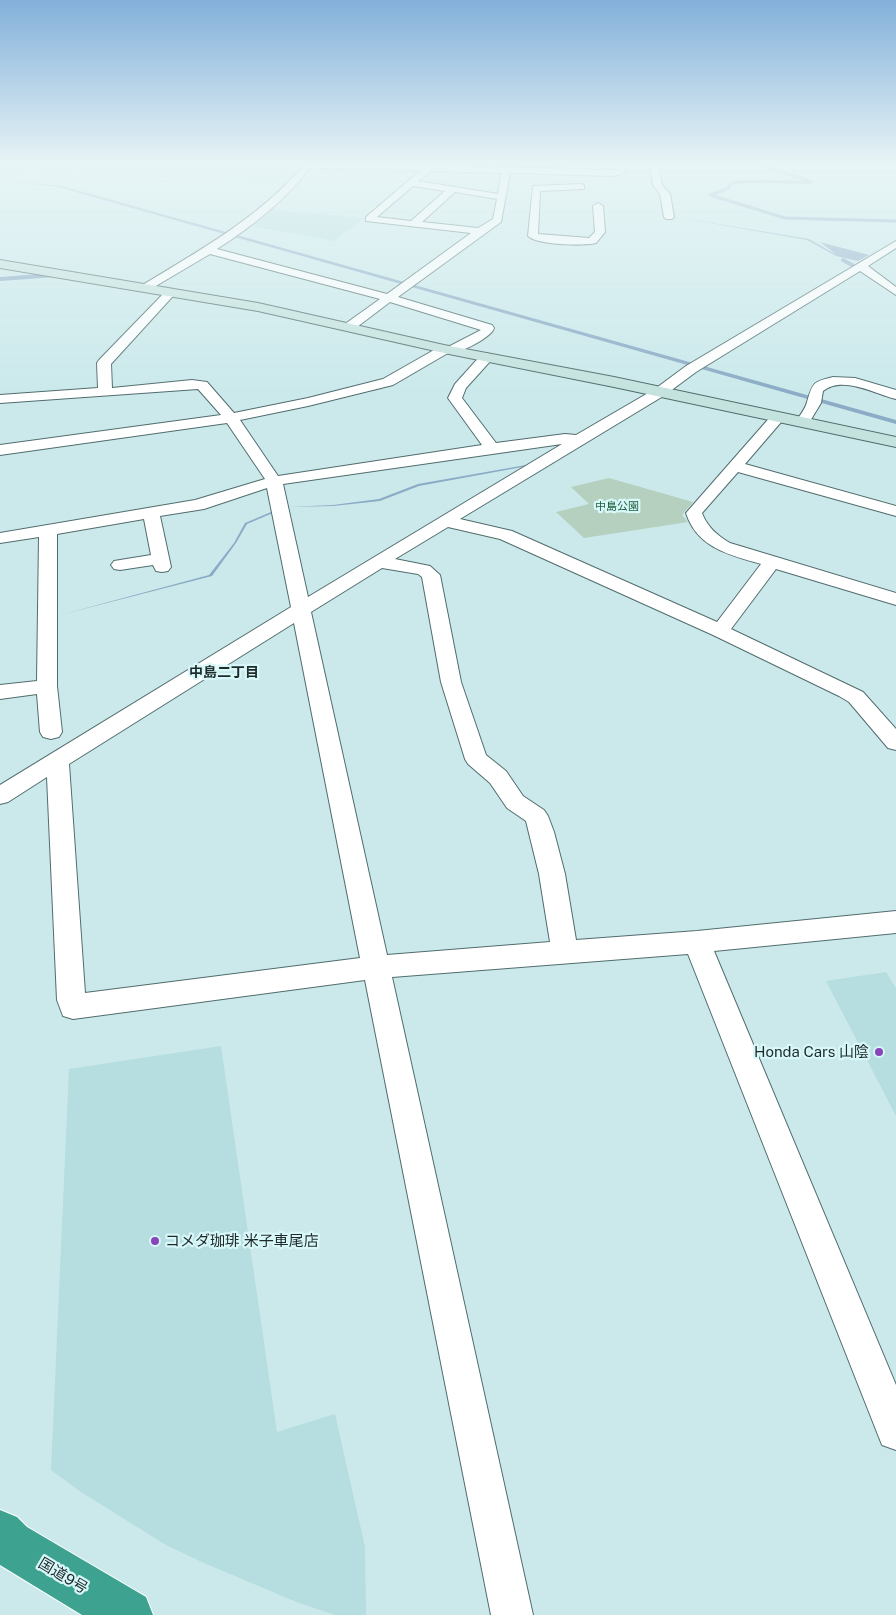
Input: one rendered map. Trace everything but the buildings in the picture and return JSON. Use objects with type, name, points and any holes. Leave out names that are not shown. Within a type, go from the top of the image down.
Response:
[{"type":"highway","name":"国道9号","points":[[0,1534],[10,1544],[128,1615]]},
{"type":"street","points":[[144,288],[223,240]]},
{"type":"street","points":[[349,327],[468,240]]},
{"type":"street","points":[[576,240],[593,240]]},
{"type":"street","points":[[0,796],[58,762],[446,521],[660,392],[696,367],[896,244]]},
{"type":"street","points":[[0,450],[231,418],[388,382],[488,332],[488,328],[390,298],[207,250]]},
{"type":"street","points":[[0,264],[170,294],[258,307],[449,350],[896,442]]},
{"type":"street","points":[[860,267],[869,269],[893,289]]},
{"type":"street","points":[[105,391],[104,363],[170,294]]},
{"type":"street","points":[[486,357],[460,387],[455,398],[492,448]]},
{"type":"street","points":[[802,423],[818,387],[829,380],[843,380],[896,394]]},
{"type":"street","points":[[0,398],[192,384],[202,385],[231,418],[274,481],[512,1615]]},
{"type":"street","points":[[777,418],[696,510],[694,516],[719,544],[896,599]]},
{"type":"street","points":[[0,538],[198,505],[274,481],[492,448],[565,439],[580,440]]},
{"type":"street","points":[[734,466],[896,511]]},
{"type":"street","points":[[120,566],[161,563],[151,513]]},
{"type":"street","points":[[446,521],[506,535],[720,631],[856,697],[896,743]]},
{"type":"street","points":[[48,531],[47,686],[51,732]]},
{"type":"street","points":[[380,562],[424,570],[430,575],[451,682],[476,759],[498,777],[515,802],[536,816],[542,832],[552,874],[565,952]]},
{"type":"street","points":[[720,631],[772,562]]},
{"type":"street","points":[[0,692],[47,686]]},
{"type":"street","points":[[58,762],[71,1000],[73,1006],[377,966],[697,942],[896,922]]},
{"type":"street","points":[[697,942],[896,1431]]},
{"type":"shaded area","points":[[247,240],[256,240],[896,420],[896,424]]},
{"type":"shaded area","points":[[808,240],[811,240],[837,255],[820,242],[869,255],[858,261],[836,256]]},
{"type":"shaded area","points":[[528,466],[419,486],[380,501],[333,506],[288,507],[333,505],[379,499],[418,484]]},
{"type":"shaded area","points":[[271,512],[273,513],[247,524],[212,576],[60,615],[209,575],[234,543],[245,523]]},
{"type":"shaded area","name":"Honda Cars 山陰","points":[[886,972],[896,988],[896,1116],[826,981]]},
{"type":"shaded area","name":"コメダ珈琲 米子車尾店","points":[[221,1046],[277,1432],[335,1414],[365,1547],[366,1615],[335,1615],[299,1603],[204,1563],[166,1545],[81,1492],[51,1470],[69,1069]]},
{"type":"green space","name":"中島公園","points":[[609,478],[693,502],[682,515],[688,522],[584,538],[556,512],[589,504],[571,487]]},
{"type":"waterway","points":[[843,260],[852,265]]},
{"type":"waterway","points":[[0,279],[55,275]]},
{"type":"place","name":"Honda Cars 山陰","points":[[879,1052]]},
{"type":"place","name":"コメダ珈琲 米子車尾店","points":[[155,1241]]},
{"type":"district","name":"中島二丁目","points":[[224,673]]}]
